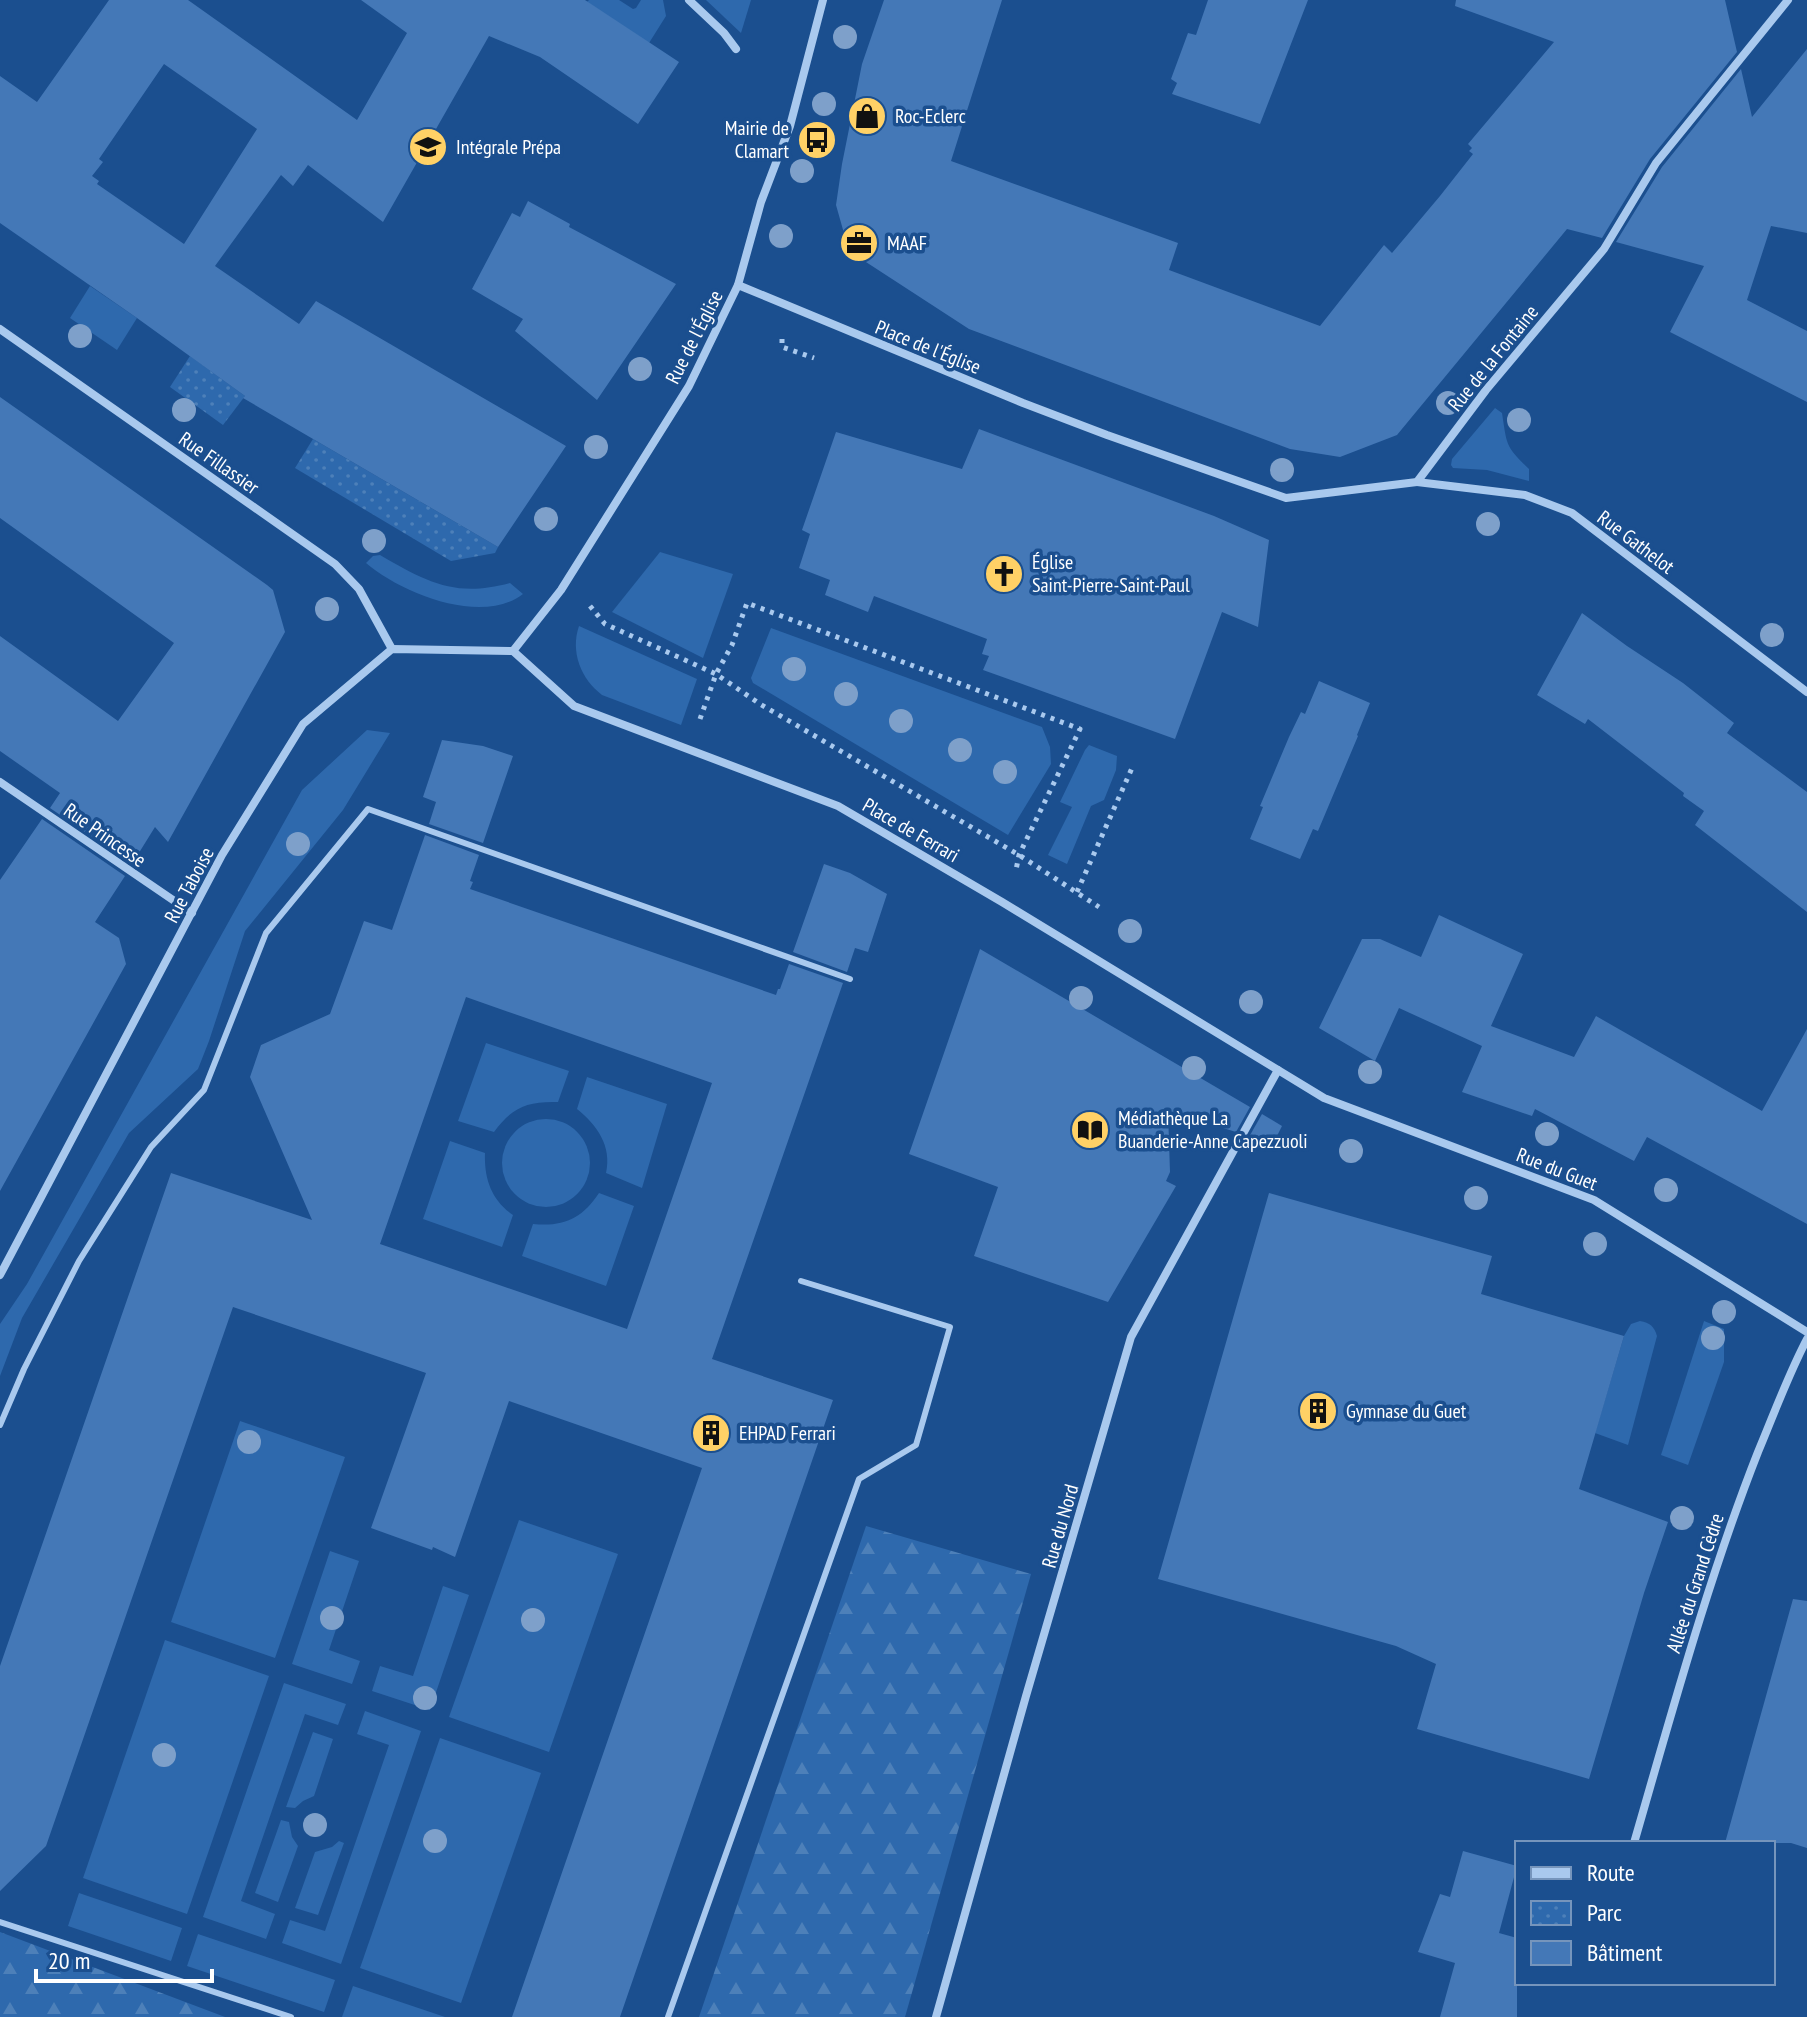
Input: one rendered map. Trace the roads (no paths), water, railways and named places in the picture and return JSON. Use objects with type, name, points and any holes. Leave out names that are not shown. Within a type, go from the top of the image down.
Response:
[{"type":"street","points":[[689,0],[724,33],[736,49]]},
{"type":"street","name":"Rue de l'Église","points":[[513,651],[561,590],[689,386],[738,285],[761,202],[790,126],[823,0]]},
{"type":"street","name":"Rue de la Fontaine","points":[[1417,482],[1486,390],[1604,249],[1656,163],[1788,0]]},
{"type":"street","name":"Place de l'Église","points":[[738,285],[1107,435],[1286,498],[1417,482]]},
{"type":"street","name":"Rue Fillassier","points":[[0,329],[335,564],[359,589],[392,649]]},
{"type":"street","name":"Rue Gathelot","points":[[1417,482],[1525,495],[1572,513],[1807,692]]},
{"type":"street","points":[[392,649],[513,651]]},
{"type":"street","name":"Rue Taboise","points":[[0,1275],[222,855],[303,724],[392,649]]},
{"type":"street","name":"Place de Ferrari","points":[[513,651],[574,706],[838,806],[1278,1070]]},
{"type":"street","name":"Rue Princesse","points":[[0,782],[192,913]]},
{"type":"street","name":"Rue du Guet","points":[[1278,1070],[1324,1098],[1594,1200],[1807,1332]]},
{"type":"street","name":"Rue du Nord","points":[[936,2017],[1131,1337],[1278,1070]]},
{"type":"street","name":"Allée du Grand Cèdre","points":[[1635,1841],[1685,1666],[1732,1519],[1793,1366],[1807,1339]]},
{"type":"lane","points":[[0,1425],[24,1369],[79,1261],[151,1147],[204,1090],[266,933],[368,809],[850,979]]},
{"type":"lane","points":[[668,2017],[859,1479],[916,1445],[950,1327],[801,1281]]},
{"type":"lane","points":[[0,1922],[291,2017]]},
{"type":"place","name":"Roc-Eclerc","points":[[867,116]]},
{"type":"place","name":"Mairie de Clamart","points":[[817,140]]},
{"type":"place","name":"Intégrale Prépa","points":[[428,147]]},
{"type":"place","name":"MAAF","points":[[859,243]]},
{"type":"place","name":"Église Saint-Pierre-Saint-Paul","points":[[1004,574]]},
{"type":"place","name":"Médiathèque La Buanderie-Anne Capezzuoli","points":[[1090,1130]]},
{"type":"place","name":"Gymnase du Guet","points":[[1318,1411]]},
{"type":"place","name":"EHPAD Ferrari","points":[[711,1433]]}]
